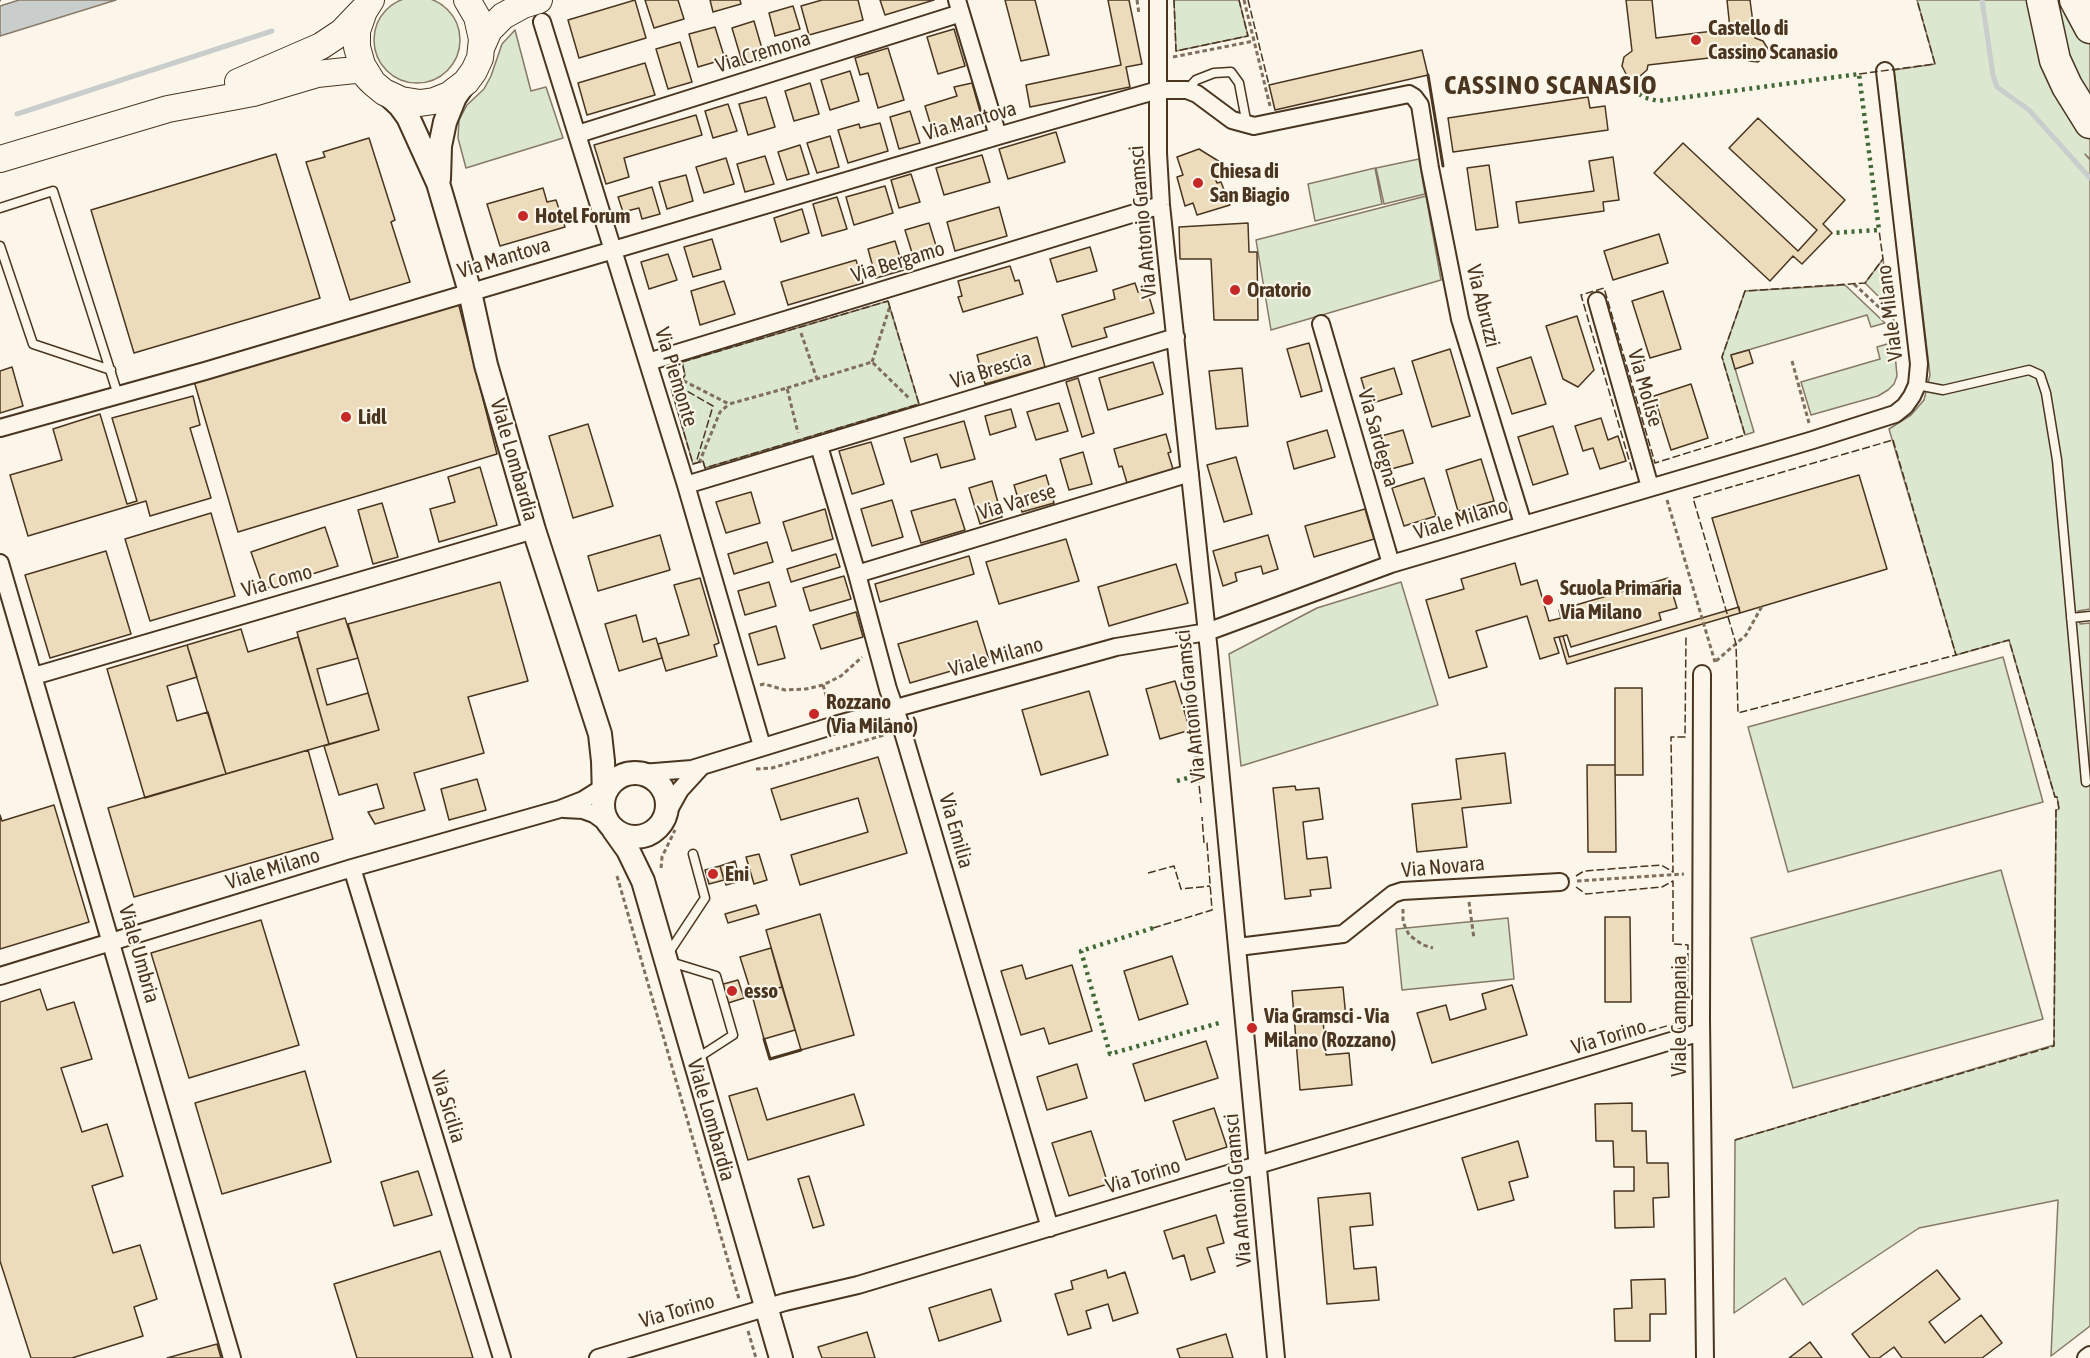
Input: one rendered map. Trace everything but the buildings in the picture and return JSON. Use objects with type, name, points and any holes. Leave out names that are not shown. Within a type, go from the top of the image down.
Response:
[{"type":"highway","points":[[2042,0],[2055,60],[2067,86],[2090,123]]},
{"type":"highway","points":[[2075,0],[2090,28]]},
{"type":"main road","points":[[467,0],[480,24],[481,48]]},
{"type":"main road","points":[[370,1],[360,19],[357,40],[360,61],[378,86]]},
{"type":"main road","points":[[0,159],[168,109],[247,78],[321,46],[347,27],[370,1]]},
{"type":"main road","points":[[168,109],[243,95],[309,76],[360,70],[378,86],[406,102],[429,102],[449,95],[464,84],[474,71],[489,30],[503,16],[523,5],[540,11]]},
{"type":"street","name":"Via Antonio Gramsci","points":[[1147,0],[1157,50]]},
{"type":"street","name":"Via Antonio Gramsci","points":[[1158,0],[1158,153],[1161,205],[1207,632],[1276,1358]]},
{"type":"street","name":"Via Cremona","points":[[578,134],[959,7]]},
{"type":"street","points":[[959,7],[998,136]]},
{"type":"street","name":"Via Piemonte","points":[[540,11],[648,362],[693,483],[762,746]]},
{"type":"street","name":"Viale Milano","points":[[642,773],[680,771],[702,766],[835,725],[1116,647],[1207,632],[1391,564],[1884,419],[1905,406],[1917,385],[1919,364],[1885,71]]},
{"type":"street","name":"Viale Lombardia","points":[[438,183],[440,146],[445,122],[455,97],[464,84]]},
{"type":"street","name":"Viale Lombardia","points":[[378,86],[400,106],[408,117],[438,183],[470,292],[486,365],[534,530],[600,734],[607,788]]},
{"type":"street","name":"Via Mantova","points":[[0,428],[1158,90],[1187,90]]},
{"type":"street","points":[[1187,90],[1197,94],[1232,120],[1254,126],[1274,122]]},
{"type":"street","name":"Via Abruzzi","points":[[1274,122],[1401,94],[1409,94],[1420,105],[1460,319],[1523,524]]},
{"type":"street","name":"Via Bergamo","points":[[648,362],[1161,205]]},
{"type":"street","name":"Via Molise","points":[[1597,301],[1656,486]]},
{"type":"street","name":"Via Sardegna","points":[[1321,324],[1391,564]]},
{"type":"street","name":"Via Brescia","points":[[693,483],[1176,337]]},
{"type":"street","name":"Via Emilia","points":[[811,449],[857,573],[888,688],[896,708],[1050,1228]]},
{"type":"street","name":"Via Varese","points":[[857,573],[1190,473]]},
{"type":"street","name":"Via Como","points":[[34,676],[534,530]]},
{"type":"street","name":"Viale Umbria","points":[[0,563],[232,1358]]},
{"type":"street","name":"Viale Campania","points":[[1702,674],[1701,1032],[1705,1358]]},
{"type":"street","name":"Viale Lombardia","points":[[600,734],[615,755],[629,767],[642,773]]},
{"type":"street","name":"Viale Milano","points":[[669,820],[680,790],[702,766]]},
{"type":"street","points":[[560,809],[583,810],[594,814],[613,828],[625,836],[639,837],[654,831],[669,820],[664,791],[654,778],[642,773],[628,773],[607,788],[604,814],[613,828]]},
{"type":"street","name":"Viale Milano","points":[[0,976],[352,868],[560,809],[607,788]]},
{"type":"street","name":"Viale Lombardia","points":[[669,820],[646,855],[652,877],[664,960],[781,1358]]},
{"type":"street","name":"Viale Lombardia","points":[[613,828],[628,850],[652,877]]},
{"type":"street","name":"Via Sicilia","points":[[352,868],[502,1358]]},
{"type":"street","name":"Via Novara","points":[[1238,947],[1343,934],[1394,894],[1402,891],[1560,882]]},
{"type":"street","name":"Via Torino","points":[[598,1358],[766,1308],[858,1285],[1701,1032]]},
{"type":"street","points":[[2086,1358],[2090,1355]]},
{"type":"lane","points":[[1187,90],[1196,80],[1215,73],[1231,72],[1239,83],[1247,125]]},
{"type":"lane","points":[[0,208],[53,191],[118,395]]},
{"type":"lane","points":[[0,246],[33,344],[111,370]]},
{"type":"lane","points":[[1917,385],[1943,390],[2029,370],[2040,375],[2046,393],[2057,460],[2086,782]]},
{"type":"lane","points":[[2071,618],[2090,616]]},
{"type":"lane","points":[[693,854],[705,898],[664,960],[716,976],[733,1035],[693,1061]]},
{"type":"path","points":[[1244,0],[1274,122]]},
{"type":"path","points":[[1158,68],[1171,57],[1254,41]]},
{"type":"path","points":[[1854,284],[1900,327],[1899,316]]},
{"type":"path","points":[[872,362],[889,306],[897,304]]},
{"type":"path","points":[[795,317],[817,379]]},
{"type":"path","points":[[667,356],[671,374],[729,404]]},
{"type":"path","points":[[693,483],[720,412],[729,404],[872,362]]},
{"type":"path","points":[[872,362],[915,405],[920,416]]},
{"type":"path","points":[[787,388],[811,449]]},
{"type":"path","points":[[1801,427],[1809,424]]},
{"type":"path","points":[[1656,486],[1715,662]]},
{"type":"path","points":[[1702,674],[1746,635],[1762,606]]},
{"type":"path","points":[[746,688],[764,684],[785,690],[823,685],[841,676],[875,642]]},
{"type":"path","points":[[823,685],[835,725]]},
{"type":"path","points":[[748,769],[772,768],[884,735]]},
{"type":"path","points":[[652,877],[662,857],[669,820]]},
{"type":"path","points":[[614,866],[756,1358]]},
{"type":"path","points":[[1560,882],[1701,873]]},
{"type":"path","points":[[1468,887],[1474,939]]},
{"type":"path","points":[[1402,891],[1403,922],[1409,935],[1433,948]]},
{"type":"green space","points":[[417,-3],[441,4],[453,16],[460,40],[453,64],[441,76],[417,83],[393,76],[381,64],[374,40],[381,16],[393,4]]},
{"type":"green space","points":[[1174,0],[1239,0],[1248,36],[1176,51]]},
{"type":"green space","points":[[1917,0],[2032,0],[2085,133],[2090,139],[2090,159],[2085,154],[2090,160],[2090,609],[2078,611],[2080,624],[2090,623],[2090,1326],[2051,1356],[2058,1200],[1919,1228],[1803,1305],[1785,1278],[1734,1313],[1735,1140],[2054,1045],[2056,810],[2059,809],[2057,797],[2055,797],[2009,640],[1956,655],[1889,429],[1911,415],[1924,400],[1930,375],[1894,70],[1935,64]]},
{"type":"green space","points":[[2052,0],[2065,0],[2090,42],[2090,107],[2071,73]]},
{"type":"green space","points":[[515,30],[531,91],[546,87],[563,138],[466,168],[458,138],[459,120],[467,105],[484,89],[502,44]]},
{"type":"green space","points":[[1419,159],[1425,194],[1384,204],[1376,168]]},
{"type":"green space","points":[[1375,168],[1382,204],[1315,221],[1308,184]]},
{"type":"green space","points":[[1426,196],[1441,280],[1271,330],[1256,240]]},
{"type":"green space","points":[[1883,259],[1890,308],[1865,283]]},
{"type":"green space","points":[[1845,285],[1885,323],[1871,327],[1867,315],[1731,355],[1754,432],[1745,435],[1722,357],[1745,291]]},
{"type":"green space","points":[[888,301],[919,404],[705,468],[703,461],[693,464],[671,388],[678,386],[685,375],[682,362]]},
{"type":"green space","points":[[1894,342],[1897,376],[1894,384],[1888,390],[1878,396],[1811,415],[1801,382],[1880,359],[1877,347]]},
{"type":"green space","points":[[1401,582],[1438,705],[1241,766],[1229,654],[1317,608]]},
{"type":"green space","points":[[2003,657],[2043,802],[1788,872],[1748,727]]},
{"type":"green space","points":[[2001,870],[2043,1019],[1793,1088],[1751,938]]},
{"type":"green space","points":[[1508,918],[1514,979],[1402,990],[1396,929]]},
{"type":"shaded area","points":[[19,0],[116,0],[0,36],[0,6]]},
{"type":"waterway","points":[[1982,0],[1993,75],[1997,87],[2029,110],[2090,178]]},
{"type":"waterway","points":[[17,114],[272,31]]},
{"type":"hedge","points":[[1628,84],[1643,97],[1658,101],[1859,74],[1879,230],[1832,233]]},
{"type":"hedge","points":[[1185,662],[1194,735]]},
{"type":"hedge","points":[[1177,781],[1198,775],[1196,755]]},
{"type":"hedge","points":[[1153,928],[1081,951],[1110,1054],[1219,1023]]},
{"type":"fence","points":[[1174,0],[1176,51],[1248,36],[1239,0]]},
{"type":"fence","points":[[1248,0],[1269,85]]},
{"type":"fence","points":[[1859,74],[1935,64],[1917,0]]},
{"type":"fence","points":[[1632,470],[1581,295],[1604,288],[1655,463],[1745,435],[1722,357],[1745,291],[1865,283],[1883,259],[1879,230]]},
{"type":"fence","points":[[888,301],[919,404],[705,468],[703,461],[693,464],[671,388],[678,386],[685,375],[682,362],[888,301]]},
{"type":"fence","points":[[678,386],[713,406],[696,463]]},
{"type":"fence","points":[[1893,440],[1956,655],[1738,713],[1736,644],[1693,498],[1893,440]]},
{"type":"fence","points":[[1576,876],[1584,871],[1661,865],[1673,872],[1671,737],[1685,737],[1686,635]]},
{"type":"fence","points":[[1735,1140],[2054,1046],[2056,810],[2059,809],[2057,797],[2055,797],[2009,640],[1956,655]]},
{"type":"fence","points":[[1198,775],[1201,803]]},
{"type":"fence","points":[[1153,928],[1212,910],[1207,843],[1204,843],[1202,817]]},
{"type":"fence","points":[[1148,873],[1174,866],[1181,889],[1210,886]]},
{"type":"fence","points":[[1576,887],[1586,894],[1662,887],[1673,881],[1673,944],[1688,945],[1687,1020],[1605,1044]]},
{"type":"wall","points":[[1428,75],[1443,166]]},
{"type":"wall","points":[[764,1039],[770,1059],[801,1050]]},
{"type":"place","name":"Castello di Cassino Scanasio","points":[[1696,40]]},
{"type":"place","name":"Chiesa di San Biagio","points":[[1198,183]]},
{"type":"place","name":"Hotel Forum","points":[[523,216]]},
{"type":"place","name":"Oratorio","points":[[1235,290]]},
{"type":"place","name":"Lidl","points":[[346,417]]},
{"type":"place","name":"Scuola Primaria Via Milano","points":[[1548,600]]},
{"type":"place","name":"Rozzano (Via Milano)","points":[[814,714]]},
{"type":"place","name":"Eni","points":[[713,874]]},
{"type":"place","name":"esso","points":[[732,991]]},
{"type":"place","name":"Via Gramsci - Via Milano (Rozzano)","points":[[1252,1028]]},
{"type":"district","name":"CASSINO SCANASIO","points":[[1551,85]]}]
